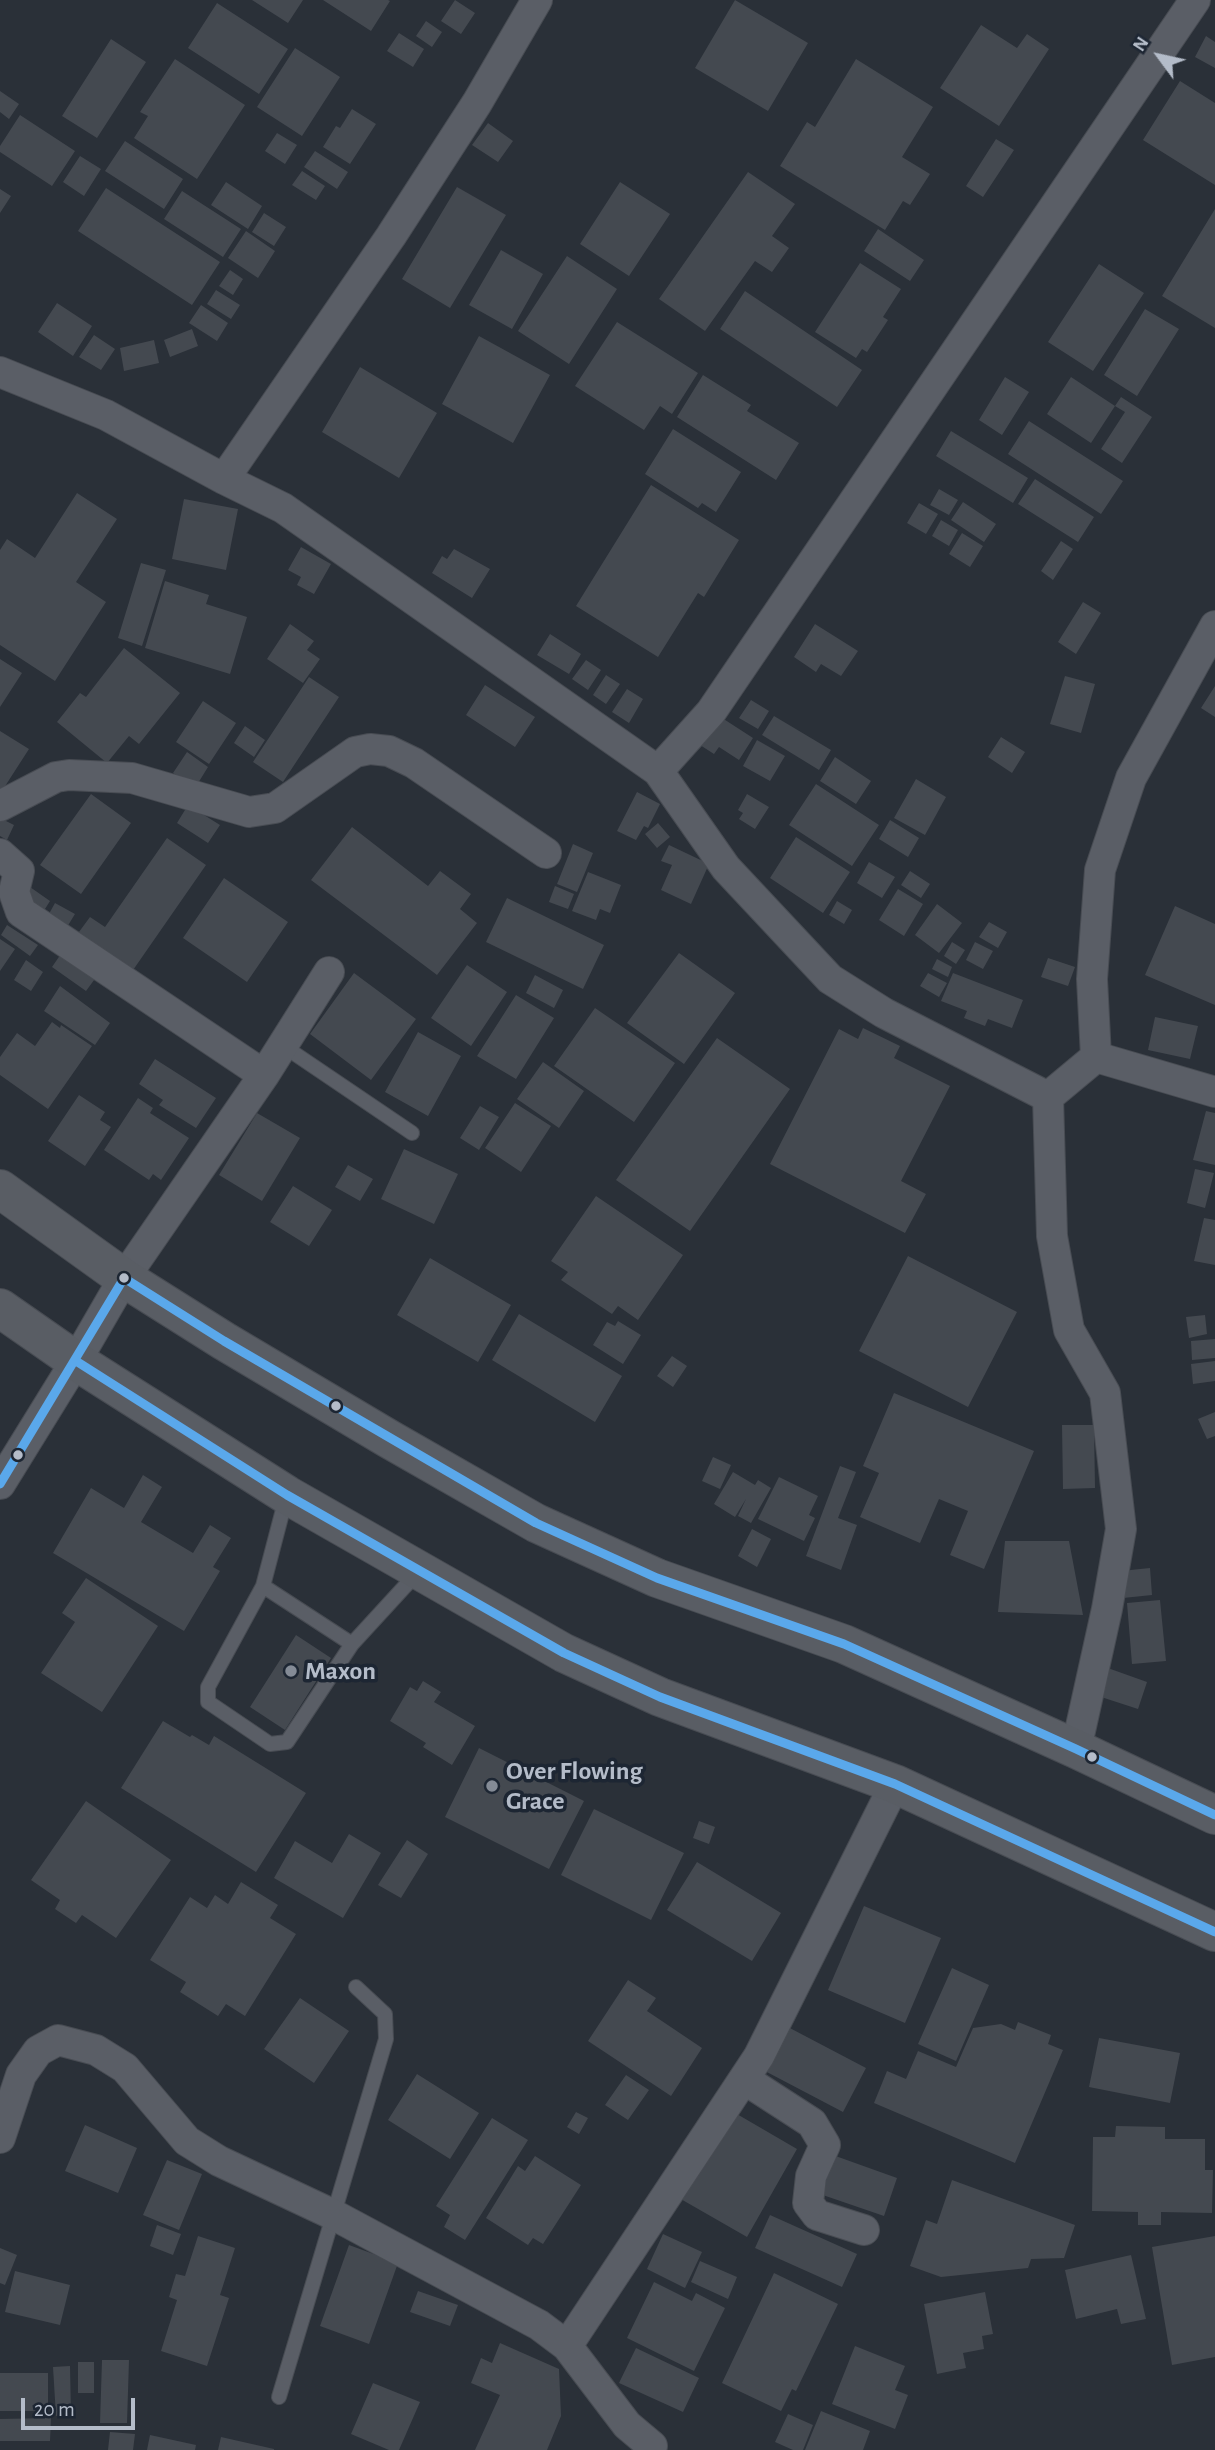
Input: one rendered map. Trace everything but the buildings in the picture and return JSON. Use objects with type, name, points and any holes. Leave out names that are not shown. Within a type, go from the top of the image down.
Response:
[{"type":"main road","points":[[0,1189],[124,1278],[224,1341],[536,1523],[657,1578],[844,1644],[1215,1815]]},
{"type":"main road","points":[[0,1308],[76,1361],[287,1495],[564,1653],[660,1697],[895,1784],[1215,1932]]},
{"type":"street","points":[[224,479],[391,236],[477,103],[537,0]]},
{"type":"street","points":[[658,771],[711,712],[1195,0]]},
{"type":"street","points":[[0,372],[106,415],[283,508],[658,771],[726,867],[831,979],[884,1013],[1048,1097]]},
{"type":"street","points":[[1096,1056],[1092,979],[1100,870],[1131,778],[1215,626]]},
{"type":"street","points":[[0,806],[56,777],[69,775],[132,778],[249,812],[275,808],[355,752],[370,749],[389,751],[414,763],[546,853]]},
{"type":"street","points":[[0,854],[19,871],[14,892],[20,912],[264,1075]]},
{"type":"street","points":[[0,1483],[124,1278],[264,1075],[329,972]]},
{"type":"street","points":[[1048,1097],[1096,1056]]},
{"type":"street","points":[[1096,1056],[1215,1092]]},
{"type":"street","points":[[1048,1097],[1052,1236],[1069,1330],[1105,1393],[1121,1529],[1107,1609],[1076,1749]]},
{"type":"street","points":[[567,2346],[759,2056],[895,1784]]},
{"type":"street","points":[[0,2138],[21,2075],[38,2051],[58,2040],[96,2050],[125,2068],[187,2141],[198,2148],[219,2161],[334,2215],[539,2325],[567,2346],[627,2425],[654,2449]]},
{"type":"street","points":[[744,2079],[812,2123],[825,2145],[811,2176],[807,2203],[817,2215],[864,2231]]},
{"type":"lane","points":[[282,1045],[412,1133]]},
{"type":"lane","points":[[287,1495],[263,1586],[208,1687],[208,1702],[270,1744],[287,1742],[352,1644],[420,1570]]},
{"type":"lane","points":[[263,1586],[352,1644]]},
{"type":"lane","points":[[279,2397],[386,2039],[385,2014],[356,1987]]},
{"type":"transit line","points":[[0,1484],[124,1278],[224,1341],[536,1523],[657,1578],[844,1644],[1215,1815]]},
{"type":"transit line","points":[[76,1361],[287,1495],[564,1653],[660,1697],[895,1784],[1215,1932]]},
{"type":"place","name":"Maxon","points":[[291,1671]]},
{"type":"place","name":"Over Flowing Grace","points":[[492,1786]]}]
